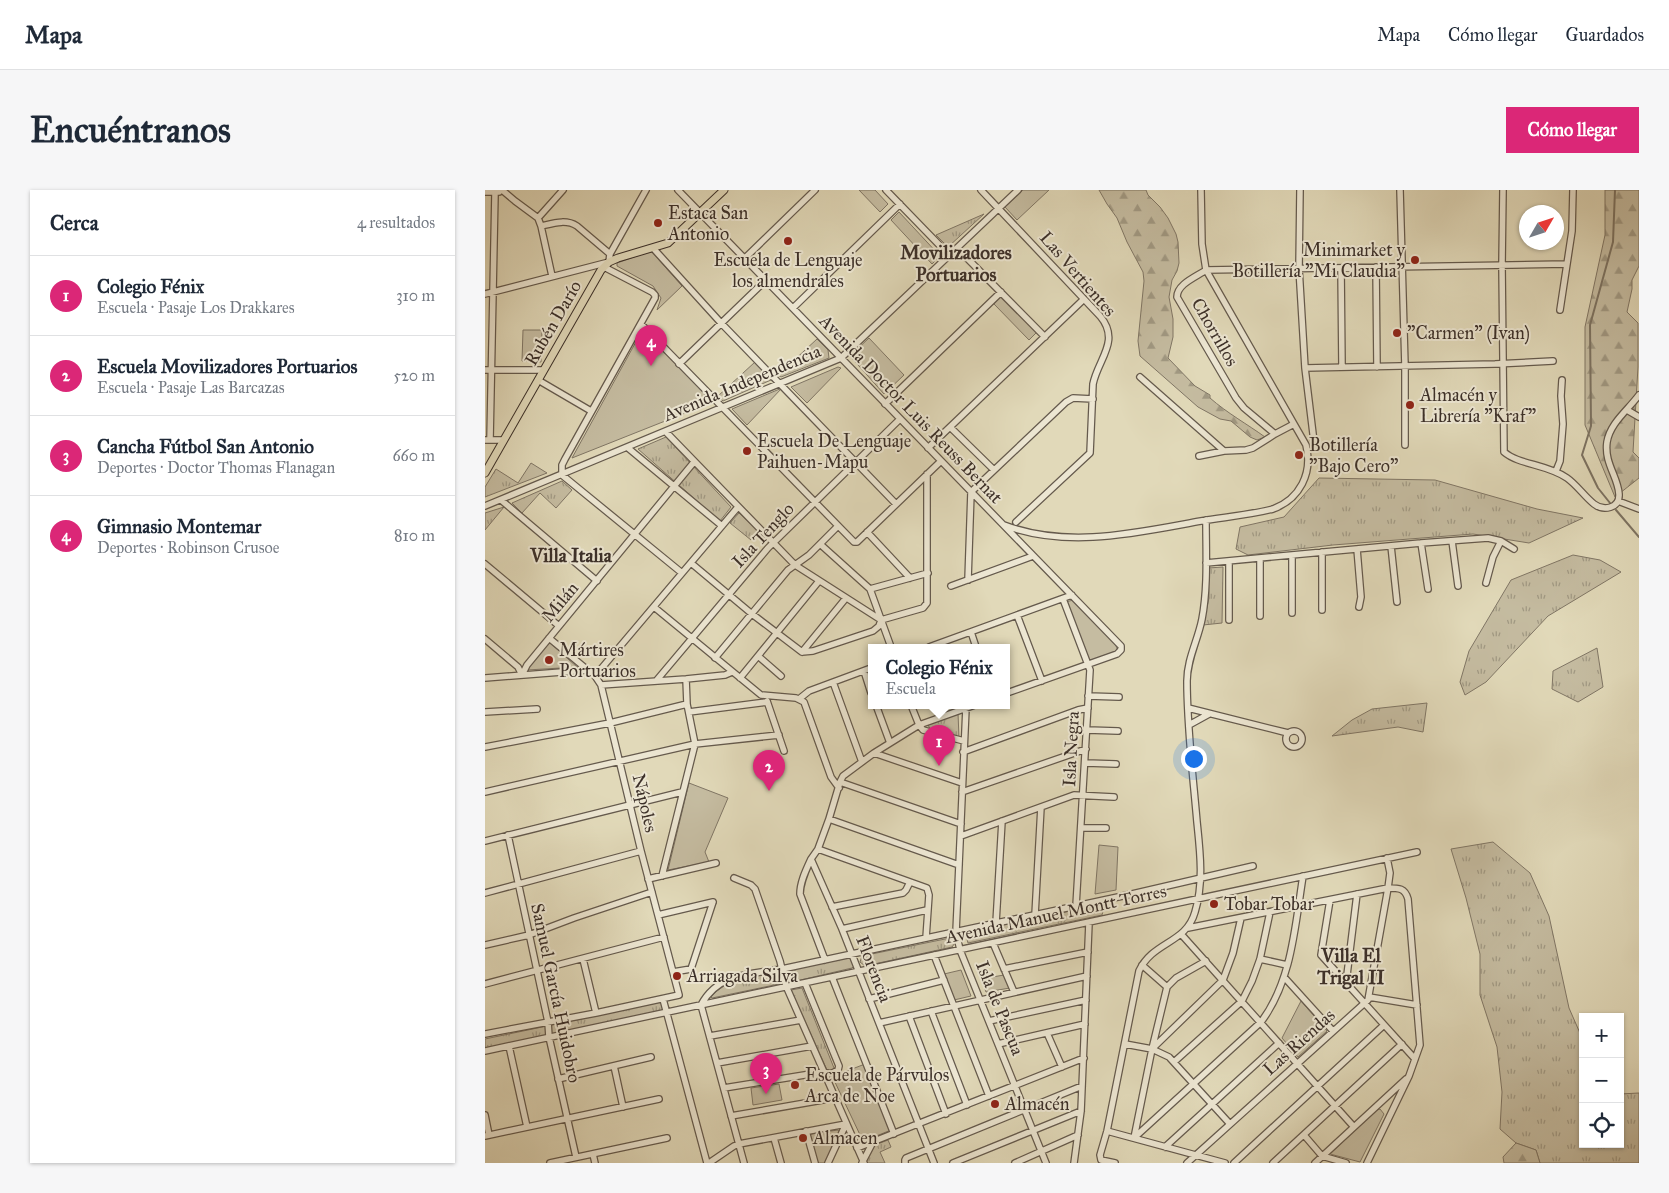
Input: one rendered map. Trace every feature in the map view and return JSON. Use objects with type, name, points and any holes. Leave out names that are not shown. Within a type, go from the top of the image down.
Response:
[{"type":"main road","points":[[607,265],[618,258],[668,243],[724,190]]},
{"type":"main road","name":"Rubén Darío","points":[[485,473],[596,278],[607,265]]},
{"type":"street","points":[[485,192],[495,193],[503,190],[538,218],[552,276]]},
{"type":"street","points":[[538,218],[563,190]]},
{"type":"street","name":"Rubén Darío","points":[[607,265],[610,254],[646,190]]},
{"type":"street","name":"Avenida Doctor Luis Reuss Bernat","points":[[678,190],[1072,596],[1119,642],[1121,649],[1117,654],[1089,664]]},
{"type":"street","points":[[745,259],[815,190]]},
{"type":"street","points":[[886,190],[949,255]]},
{"type":"street","name":"Las Vertientes","points":[[981,190],[1103,319],[1109,336],[1106,351],[1094,380],[1090,453],[1016,522]]},
{"type":"street","name":"Avenida Independencia","points":[[485,506],[841,358],[1018,190]]},
{"type":"street","points":[[1002,524],[1038,535],[1081,538],[1132,534],[1273,509],[1288,502],[1296,494],[1306,477],[1309,457],[1306,444],[1206,270],[1202,244],[1201,190]]},
{"type":"street","points":[[1300,190],[1299,268],[1305,368],[1314,442]]},
{"type":"street","points":[[1400,190],[1405,366],[1405,445]]},
{"type":"street","points":[[1503,190],[1501,265],[1504,452],[1510,458],[1556,471],[1577,486],[1594,504],[1604,509],[1614,506],[1618,501],[1619,492],[1609,464],[1607,446],[1612,429],[1639,395]]},
{"type":"street","points":[[1559,310],[1572,231],[1573,190]]},
{"type":"street","points":[[495,193],[493,291],[488,370],[488,440],[503,440]]},
{"type":"street","points":[[793,308],[900,204]]},
{"type":"street","points":[[541,226],[571,222],[610,254]]},
{"type":"street","points":[[653,248],[721,323],[896,504]]},
{"type":"street","points":[[957,248],[1045,336]]},
{"type":"street","name":"Chorrillos","points":[[1275,434],[1244,408],[1236,398],[1177,297],[1180,287],[1206,270],[1567,264]]},
{"type":"street","points":[[485,294],[552,276],[607,265],[654,293],[655,298],[565,459],[562,465],[562,475],[682,574]]},
{"type":"street","points":[[1376,267],[1377,367]]},
{"type":"street","points":[[1341,268],[1342,367]]},
{"type":"street","points":[[679,364],[765,280]]},
{"type":"street","points":[[885,404],[1001,292]]},
{"type":"street","points":[[928,448],[1084,299]]},
{"type":"street","points":[[641,324],[855,542],[941,461]]},
{"type":"street","points":[[1305,368],[1504,364],[1553,361]]},
{"type":"street","points":[[488,370],[543,370]]},
{"type":"street","points":[[1140,378],[1224,451]]},
{"type":"street","points":[[538,380],[591,411]]},
{"type":"street","points":[[1556,471],[1560,461],[1563,424],[1562,380]]},
{"type":"street","points":[[968,580],[971,492],[1066,402],[1073,398],[1093,399]]},
{"type":"street","points":[[1627,410],[1639,417]]},
{"type":"street","name":"Isla Tenglo","points":[[657,681],[773,543],[900,419]]},
{"type":"street","points":[[1199,456],[1249,449],[1294,424]]},
{"type":"street","points":[[950,427],[994,470]]},
{"type":"street","points":[[666,432],[795,565],[881,620],[923,608],[927,605],[927,474]]},
{"type":"street","points":[[628,448],[722,526]]},
{"type":"street","name":"Milán","points":[[522,675],[527,665],[694,462]]},
{"type":"street","points":[[501,500],[597,581]]},
{"type":"street","points":[[1618,501],[1639,509]]},
{"type":"street","points":[[595,676],[738,507]]},
{"type":"street","points":[[1115,1163],[1101,1160],[1100,1155],[1107,1131],[1139,971],[1154,951],[1188,928],[1196,911],[1201,862],[1189,725],[1187,672],[1202,620],[1206,589],[1206,520]]},
{"type":"street","points":[[715,658],[788,570],[809,555],[838,526]]},
{"type":"street","points":[[867,532],[910,578]]},
{"type":"street","points":[[1206,562],[1488,538],[1501,541],[1514,549]]},
{"type":"street","points":[[1452,541],[1458,586]]},
{"type":"street","points":[[1487,583],[1493,557],[1501,541]]},
{"type":"street","points":[[1421,543],[1427,589]]},
{"type":"street","points":[[820,544],[870,589],[890,644]]},
{"type":"street","points":[[1391,546],[1397,602]]},
{"type":"street","points":[[1357,549],[1361,597],[1359,607]]},
{"type":"street","points":[[1322,552],[1322,610]]},
{"type":"street","points":[[1292,555],[1292,613]]},
{"type":"street","points":[[951,586],[1033,556]]},
{"type":"street","points":[[1260,558],[1260,616]]},
{"type":"street","points":[[1229,561],[1229,620]]},
{"type":"street","points":[[691,563],[752,614],[802,652],[813,652],[873,631],[879,626],[881,620]]},
{"type":"street","points":[[485,564],[559,626]]},
{"type":"street","points":[[870,589],[928,573]]},
{"type":"street","points":[[740,678],[819,582]]},
{"type":"street","points":[[942,644],[1072,596]]},
{"type":"street","points":[[802,652],[846,598]]},
{"type":"street","name":"Isla Negra","points":[[1063,599],[1090,670],[1076,906]]},
{"type":"street","points":[[654,607],[767,699],[784,751]]},
{"type":"street","points":[[1017,615],[1042,681]]},
{"type":"street","points":[[971,632],[975,644]]},
{"type":"street","name":"Nápoles","points":[[549,638],[595,676],[601,685],[648,879],[679,995],[663,999]]},
{"type":"street","points":[[485,639],[519,667],[522,675]]},
{"type":"street","points":[[758,656],[781,676]]},
{"type":"street","points":[[1010,693],[1089,664]]},
{"type":"street","points":[[689,712],[767,699],[799,698],[806,692],[868,669]]},
{"type":"street","points":[[485,678],[587,670]]},
{"type":"street","points":[[864,671],[868,684]]},
{"type":"street","points":[[601,685],[686,679],[725,675],[732,672]]},
{"type":"street","points":[[662,876],[695,744],[687,704],[686,679]]},
{"type":"street","points":[[833,682],[862,762]]},
{"type":"street","points":[[1088,696],[1119,697]]},
{"type":"street","points":[[799,698],[805,705],[831,777],[840,785],[961,824]]},
{"type":"street","points":[[485,746],[610,723],[687,704]]},
{"type":"street","points":[[963,752],[1077,710],[1088,708]]},
{"type":"street","points":[[1188,708],[1287,733]]},
{"type":"street","points":[[485,712],[537,709]]},
{"type":"street","points":[[877,709],[890,743]]},
{"type":"street","points":[[913,709],[923,730],[964,741]]},
{"type":"street","points":[[825,960],[800,894],[800,889],[811,860],[818,849],[843,776],[874,753],[919,725],[955,709]]},
{"type":"street","name":"Isla de Pascua","points":[[966,709],[956,932],[960,950],[1045,1163]]},
{"type":"street","points":[[1189,725],[1209,714]]},
{"type":"street","points":[[1087,730],[1118,731]]},
{"type":"street","points":[[485,792],[620,763],[695,744],[779,735]]},
{"type":"street","points":[[962,792],[1086,749]]},
{"type":"street","points":[[874,753],[962,783]]},
{"type":"street","points":[[1085,764],[1116,764]]},
{"type":"street","points":[[485,841],[682,792]]},
{"type":"street","points":[[961,836],[1074,795],[1114,797]]},
{"type":"street","points":[[1035,915],[1041,807]]},
{"type":"street","points":[[829,819],[959,865]]},
{"type":"street","points":[[996,923],[1002,821]]},
{"type":"street","points":[[1081,828],[1106,828]]},
{"type":"street","name":"Samuel García Huidobro","points":[[508,835],[548,1022],[549,1037],[576,1157]]},
{"type":"street","points":[[818,849],[925,886],[929,890],[926,938]]},
{"type":"street","points":[[485,893],[641,851]]},
{"type":"street","name":"Avenida Manuel Montt Torres","points":[[485,1051],[1417,852]]},
{"type":"street","name":"Las Riendas","points":[[1187,1163],[1365,1004],[1369,998],[1389,888],[1390,873],[1387,858]]},
{"type":"street","name":"Florencia","points":[[811,860],[842,929],[934,1163]]},
{"type":"street","points":[[648,879],[716,863]]},
{"type":"street","name":"Avenida Manuel Montt Torres","points":[[701,1005],[710,990],[726,980],[744,975],[956,932],[1253,866]]},
{"type":"street","points":[[1134,1138],[1261,1022],[1276,999],[1287,965],[1303,876]]},
{"type":"street","points":[[735,878],[754,887],[780,962],[785,986],[863,1162]]},
{"type":"street","points":[[832,907],[903,893],[910,882]]},
{"type":"street","points":[[1188,928],[1389,888],[1401,888],[1406,894],[1408,899],[1420,1043],[1409,1076],[1367,1163]]},
{"type":"street","points":[[485,944],[529,935],[652,892]]},
{"type":"street","points":[[1346,983],[1357,894]]},
{"type":"street","points":[[1330,900],[1321,955],[1415,1059]]},
{"type":"street","points":[[658,915],[713,902],[691,969],[673,972]]},
{"type":"street","points":[[842,929],[927,910]]},
{"type":"street","points":[[1174,1062],[1241,1001],[1252,981],[1260,959],[1270,912]]},
{"type":"street","points":[[1152,1049],[1223,980],[1233,953],[1241,918]]},
{"type":"street","points":[[1075,1163],[1081,1111],[1089,923]]},
{"type":"street","points":[[1181,934],[1354,1127]]},
{"type":"street","points":[[485,984],[664,937]]},
{"type":"street","points":[[993,942],[1013,992]]},
{"type":"street","points":[[1004,969],[1088,952]]},
{"type":"street","points":[[934,955],[989,1096]]},
{"type":"street","points":[[583,959],[597,1013]]},
{"type":"street","points":[[1260,959],[1287,965]]},
{"type":"street","points":[[1134,1138],[1167,987],[1176,978],[1206,961]]},
{"type":"street","points":[[1142,965],[1167,987]]},
{"type":"street","points":[[879,1023],[1087,976]]},
{"type":"street","points":[[832,977],[895,1134]]},
{"type":"street","points":[[1284,977],[1333,1031]]},
{"type":"street","points":[[869,999],[944,980]]},
{"type":"street","points":[[724,1088],[823,1072],[829,1074],[838,1070],[839,1066],[805,982]]},
{"type":"street","points":[[1369,998],[1417,1005]]},
{"type":"street","points":[[485,1034],[663,999],[708,1163],[739,1144],[846,1124]]},
{"type":"street","points":[[989,1021],[1086,1000]]},
{"type":"street","points":[[701,1005],[744,1163]]},
{"type":"street","points":[[931,1011],[967,1105]]},
{"type":"street","points":[[909,1016],[946,1114]]},
{"type":"street","points":[[710,1036],[801,1020]]},
{"type":"street","points":[[998,1044],[1085,1024]]},
{"type":"street","points":[[1233,1163],[1384,1025]]},
{"type":"street","points":[[1047,1033],[1061,1067]]},
{"type":"street","points":[[1165,1146],[1279,1042]]},
{"type":"street","points":[[1125,1044],[1163,1053],[1174,1062],[1230,1124]]},
{"type":"street","points":[[1273,1163],[1402,1044]]},
{"type":"street","points":[[509,1046],[527,1127]]},
{"type":"street","points":[[717,1063],[811,1046]]},
{"type":"street","points":[[558,1079],[651,1058]]},
{"type":"street","points":[[857,1148],[1084,1058]]},
{"type":"street","points":[[614,1066],[623,1107]]},
{"type":"street","points":[[1315,1163],[1409,1076]]},
{"type":"street","points":[[906,1160],[928,1148],[1082,1086]]},
{"type":"street","points":[[731,1116],[834,1098]]},
{"type":"street","points":[[485,1115],[487,1136],[659,1099]]},
{"type":"street","points":[[953,1163],[1081,1111]]},
{"type":"street","points":[[828,1163],[846,1124]]},
{"type":"street","points":[[806,1131],[815,1163]]},
{"type":"street","points":[[1107,1131],[1225,1163]]},
{"type":"street","points":[[1015,1163],[1078,1135]]},
{"type":"street","points":[[1303,1135],[1322,1156],[1346,1163]]},
{"type":"street","points":[[550,1163],[667,1138]]},
{"type":"street","points":[[774,1138],[781,1163]]},
{"type":"street","points":[[863,1162],[873,1142]]},
{"type":"street","points":[[593,1154],[595,1163]]},
{"type":"green space","points":[[859,190],[875,190],[888,204],[880,212]]},
{"type":"green space","points":[[1023,190],[1049,190],[1017,220],[1005,207]]},
{"type":"green space","points":[[1099,190],[1146,190],[1148,195],[1168,218],[1178,242],[1179,263],[1172,280],[1169,297],[1173,319],[1173,337],[1168,358],[1195,386],[1210,395],[1210,398],[1223,409],[1265,437],[1257,440],[1250,437],[1231,421],[1220,419],[1198,407],[1140,356],[1138,341],[1144,281],[1143,272],[1117,218]]},
{"type":"green space","points":[[1605,190],[1639,190],[1639,266],[1632,280],[1627,312],[1638,323],[1638,367],[1633,452],[1639,458],[1639,478],[1615,497],[1585,425],[1585,327],[1605,235]]},
{"type":"green space","points":[[899,212],[940,256],[932,264],[891,220]]},
{"type":"green space","points":[[984,214],[948,247],[936,235]]},
{"type":"green space","points":[[651,251],[682,286],[657,310],[661,298],[653,286],[617,266],[617,263]]},
{"type":"green space","points":[[1002,296],[1037,332],[1029,340],[994,304]]},
{"type":"green space","points":[[643,329],[713,402],[572,458]]},
{"type":"green space","points":[[523,330],[542,330],[541,362],[522,361]]},
{"type":"green space","points":[[869,338],[904,375],[884,394],[850,356]]},
{"type":"green space","points":[[817,339],[828,350],[829,358],[781,377],[778,375]]},
{"type":"green space","points":[[755,362],[771,380],[723,401],[718,396]]},
{"type":"green space","points":[[838,367],[841,368],[807,403],[791,387]]},
{"type":"green space","points":[[782,388],[747,425],[732,409]]},
{"type":"green space","points":[[666,437],[731,507],[720,521],[638,449]]},
{"type":"green space","points":[[531,463],[547,473],[485,497],[485,487],[496,469],[518,483]]},
{"type":"green space","points":[[1319,478],[1435,480],[1537,509],[1583,518],[1529,543],[1473,534],[1333,545],[1248,555],[1236,549],[1240,527],[1284,517]]},
{"type":"green space","points":[[562,481],[572,490],[556,508],[540,493],[522,513],[512,503]]},
{"type":"green space","points":[[504,507],[485,530],[485,513]]},
{"type":"green space","points":[[739,513],[759,532],[751,540],[730,523]]},
{"type":"green space","points":[[1573,555],[1600,560],[1621,572],[1548,616],[1486,682],[1465,695],[1460,682],[1469,651],[1511,580]]},
{"type":"green space","points":[[1223,567],[1222,623],[1203,625],[1209,598],[1208,568]]},
{"type":"green space","points":[[1073,600],[1115,644],[1116,651],[1089,661],[1066,602]]},
{"type":"green space","points":[[549,642],[577,667],[527,670]]},
{"type":"green space","points":[[1597,648],[1603,687],[1578,702],[1552,689],[1553,671]]},
{"type":"green space","points":[[1427,703],[1423,732],[1398,727],[1332,736],[1352,720],[1372,709]]},
{"type":"green space","points":[[958,713],[959,738],[930,730],[928,724]]},
{"type":"green space","points":[[689,783],[728,798],[705,852],[709,862],[668,870]]},
{"type":"green space","points":[[1493,842],[1530,873],[1549,916],[1569,1008],[1579,1031],[1579,1148],[1624,1148],[1624,1094],[1639,1093],[1639,1163],[1540,1163],[1536,1150],[1516,1143],[1500,1129],[1502,1092],[1497,1047],[1480,995],[1480,954],[1451,849]]},
{"type":"green space","points":[[1099,845],[1118,847],[1116,890],[1095,894]]},
{"type":"green space","points":[[1105,904],[1102,915],[968,943],[965,932]]},
{"type":"green space","points":[[950,938],[955,943],[952,947],[865,966],[860,962],[862,956]]},
{"type":"green space","points":[[849,957],[852,959],[854,966],[852,968],[792,982],[788,980],[788,970]]},
{"type":"green space","points":[[961,970],[971,996],[954,1000],[944,974]]},
{"type":"green space","points":[[774,972],[780,974],[782,979],[779,984],[711,997],[732,982]]},
{"type":"green space","points":[[1004,975],[1010,988],[986,992],[981,979]]},
{"type":"green space","points":[[802,988],[834,1068],[831,1071],[827,1070],[791,990]]},
{"type":"green space","points":[[1301,1001],[1327,1031],[1298,1057],[1282,1038]]},
{"type":"green space","points":[[661,1002],[662,1011],[485,1049],[485,1039]]},
{"type":"green space","points":[[865,1064],[891,1130],[864,1141],[833,1078]]},
{"type":"green space","points":[[779,1084],[782,1100],[753,1105],[751,1088]]},
{"type":"green space","points":[[1380,1109],[1384,1114],[1360,1162],[1330,1154],[1377,1110]]},
{"type":"green space","points":[[838,1130],[839,1132],[825,1163],[816,1163],[811,1134]]},
{"type":"green space","points":[[888,1140],[891,1147],[880,1152],[885,1163],[867,1163],[866,1161],[872,1146]]},
{"type":"green space","points":[[1516,1143],[1536,1150],[1540,1163],[1504,1163],[1503,1157]]},
{"type":"waterway","points":[[1610,503],[1598,488],[1582,455],[1591,426],[1590,325],[1613,242],[1615,190]]},
{"type":"waterway","points":[[1616,510],[1639,537]]},
{"type":"place","name":"Estaca San Antonio","points":[[658,223]]},
{"type":"place","name":"Escuela de Lenguaje los almendrales","points":[[788,241]]},
{"type":"place","name":"Minimarket y Botillería \"Mi Claudia\"","points":[[1415,260]]},
{"type":"place","name":"\"Carmen\" (Ivan)","points":[[1397,333]]},
{"type":"place","name":"Gimnasio Montemar","points":[[651,366]]},
{"type":"place","name":"Almacén y Librería \"Kraf\"","points":[[1410,405]]},
{"type":"place","name":"Escuela De Lenguaje Paihuen-Mapu","points":[[747,451]]},
{"type":"place","name":"Botillería \"Bajo Cero\"","points":[[1299,455]]},
{"type":"place","name":"Mártires Portuarios","points":[[549,660]]},
{"type":"place","name":"Colegio Fénix","points":[[939,766]]},
{"type":"place","name":"Escuela Movilizadores Portuarios","points":[[769,791]]},
{"type":"place","name":"Tobar Tobar","points":[[1214,904]]},
{"type":"place","name":"Arriagada Silva","points":[[677,976]]},
{"type":"place","name":"Escuela de Párvulos Arca de Noe","points":[[795,1085]]},
{"type":"place","name":"Cancha Fútbol San Antonio","points":[[766,1094]]},
{"type":"place","name":"Almacén","points":[[995,1104]]},
{"type":"place","name":"Almacen","points":[[803,1138]]},
{"type":"district","name":"Movilizadores Portuarios","points":[[956,263]]},
{"type":"district","name":"Villa Italia","points":[[571,555]]},
{"type":"district","name":"Villa El Trigal II","points":[[1351,966]]}]
